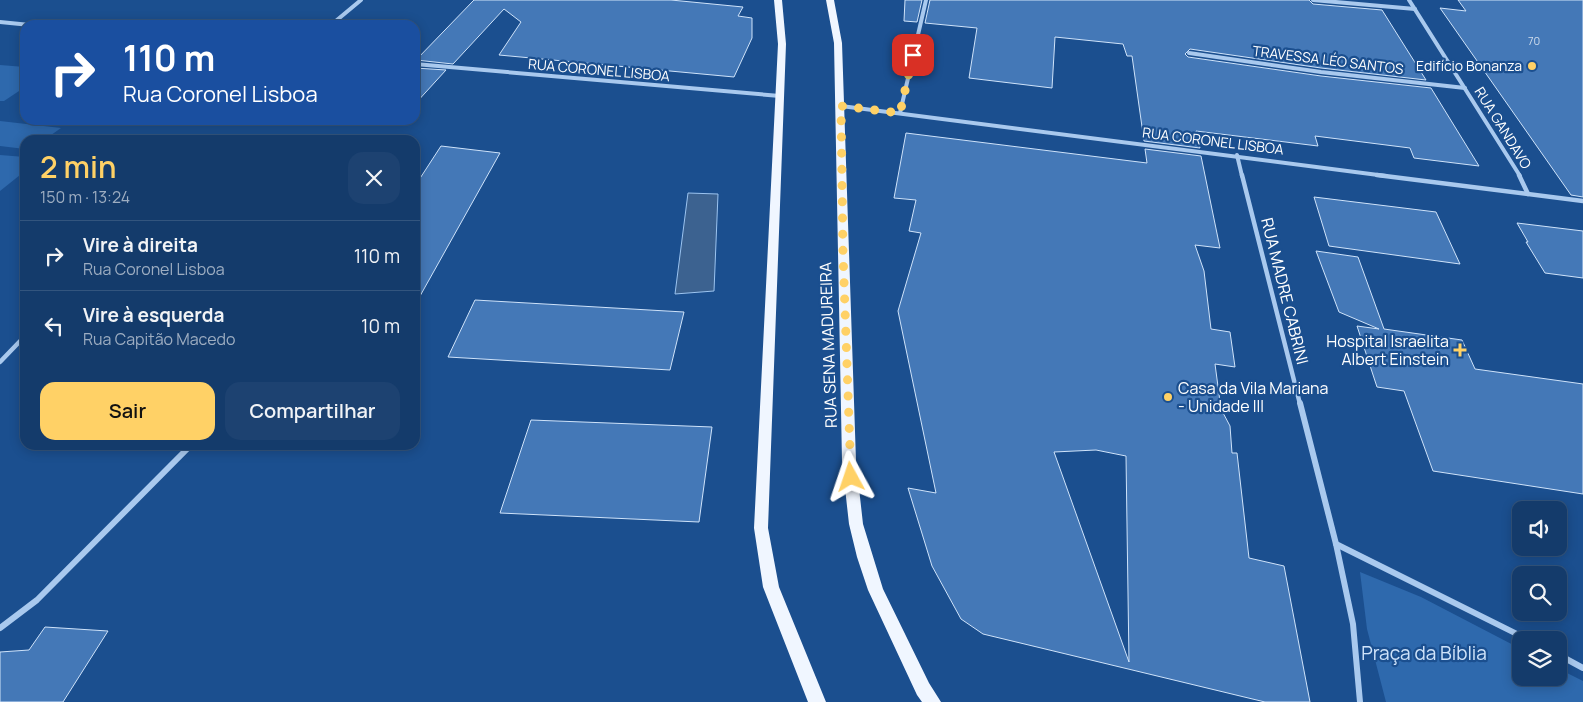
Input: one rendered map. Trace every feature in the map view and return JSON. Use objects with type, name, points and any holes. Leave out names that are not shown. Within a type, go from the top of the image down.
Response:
[{"type":"main road","points":[[778,0],[782,44],[761,528],[771,587],[817,702]]},
{"type":"main road","name":"RUA SENA MADUREIRA","points":[[830,0],[838,43],[849,461],[856,524],[876,590],[923,689],[932,702]]},
{"type":"street","points":[[337,20],[361,0]]},
{"type":"street","points":[[900,113],[926,0]]},
{"type":"street","points":[[1313,0],[1415,9]]},
{"type":"street","name":"RUA GANDAVO","points":[[1409,0],[1515,165],[1528,194]]},
{"type":"street","points":[[0,22],[20,24]]},
{"type":"street","name":"TRAVESSA LÉO SANTOS","points":[[1188,53],[1321,72],[1465,88]]},
{"type":"street","name":"RUA CORONEL LISBOA","points":[[420,64],[780,96]]},
{"type":"street","name":"RUA CORONEL LISBOA","points":[[841,106],[1583,200]]},
{"type":"street","name":"RUA MADRE CABRINI","points":[[1237,155],[1336,544]]},
{"type":"street","points":[[0,362],[20,341]]},
{"type":"street","points":[[0,628],[37,600],[186,450]]},
{"type":"street","points":[[1336,544],[1512,632]]},
{"type":"street","points":[[1336,544],[1353,624],[1360,702]]},
{"type":"street","points":[[1567,659],[1583,668]]},
{"type":"green space","points":[[0,65],[20,67],[20,90],[4,101],[0,101]]},
{"type":"green space","points":[[0,121],[20,123],[20,125],[61,128],[51,135],[20,135],[20,148],[0,146]]},
{"type":"green space","points":[[0,155],[20,157],[20,175],[0,191]]},
{"type":"green space","name":"Praça da Bíblia","points":[[1360,572],[1421,597],[1512,644],[1512,686],[1567,686],[1567,673],[1583,681],[1583,702],[1386,702],[1367,629]]},
{"type":"shaded area","points":[[688,193],[718,194],[714,291],[675,294]]},
{"type":"building","points":[[474,0],[671,0],[743,7],[738,16],[752,18],[752,38],[734,77],[499,55],[521,22],[504,9],[453,64],[420,60],[420,56]]},
{"type":"building","points":[[905,0],[922,0],[917,22],[904,21]]},
{"type":"building","points":[[930,0],[1309,0],[1313,4],[1382,10],[1426,80],[1321,68],[1190,49],[1185,54],[1188,57],[1321,76],[1431,88],[1479,166],[1414,158],[1410,148],[1315,136],[1318,146],[1196,131],[1200,148],[1144,141],[1132,56],[1127,56],[1123,44],[1055,37],[1052,88],[969,78],[977,28],[925,23]]},
{"type":"building","points":[[1458,0],[1583,0],[1583,197],[1571,195],[1440,8],[1466,11]]},
{"type":"building","points":[[420,68],[446,70],[420,99]]},
{"type":"building","points":[[906,133],[1147,163],[1145,149],[1201,156],[1220,248],[1195,245],[1204,271],[1211,329],[1230,332],[1235,367],[1215,364],[1221,409],[1230,426],[1232,453],[1237,453],[1249,558],[1284,566],[1310,702],[1265,702],[983,634],[961,619],[932,566],[908,488],[936,493],[898,311],[921,233],[909,231],[916,200],[894,198]],"holes":[[[1096,450],[1126,456],[1129,662],[1054,452]]]},
{"type":"building","points":[[441,146],[500,153],[420,296],[420,178]]},
{"type":"building","points":[[1314,197],[1436,212],[1460,264],[1329,246]]},
{"type":"building","points":[[1517,223],[1583,231],[1583,278],[1545,273]]},
{"type":"building","points":[[1316,251],[1358,257],[1384,329],[1462,340],[1475,369],[1583,384],[1583,494],[1433,471],[1404,391],[1377,387],[1357,326],[1379,329],[1339,312]]},
{"type":"building","points":[[475,300],[684,312],[670,370],[448,357]]},
{"type":"building","points":[[531,420],[712,427],[699,522],[500,513]]},
{"type":"building","points":[[45,627],[108,631],[63,702],[0,702],[0,652],[29,650]]},
{"type":"place","name":"Edifício Bonanza","points":[[1532,66]]},
{"type":"place","name":"Hospital Israelita Albert Einstein","points":[[1460,350]]},
{"type":"place","name":"Casa da Vila Mariana - Unidade III","points":[[1168,397]]},
{"type":"route","points":[[851,477],[843,253],[841,106],[900,113],[913,55]]}]
